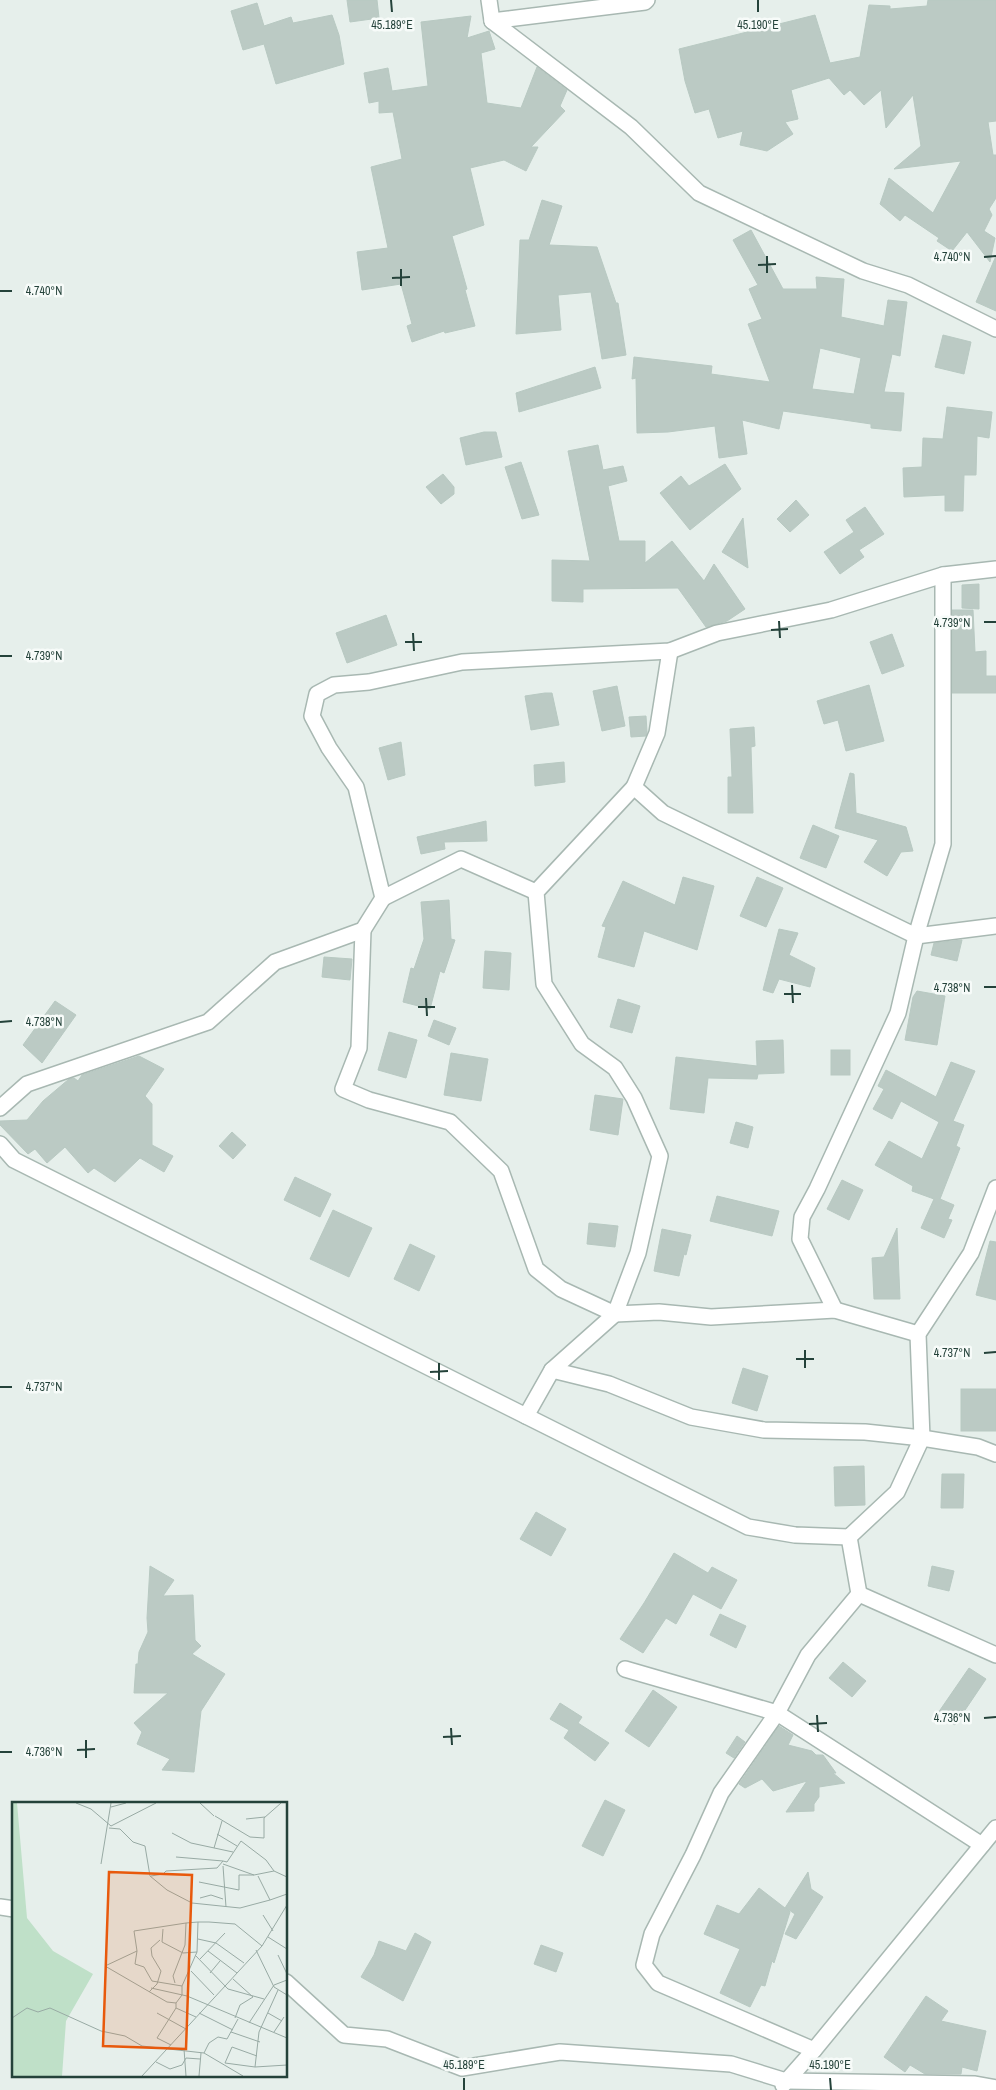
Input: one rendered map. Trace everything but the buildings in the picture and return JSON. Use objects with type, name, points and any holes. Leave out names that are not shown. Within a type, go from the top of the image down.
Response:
[{"type":"street","points":[[489,0],[492,21],[631,128],[700,193],[863,271],[908,286],[996,329]]},
{"type":"street","points":[[492,21],[645,2],[647,0]]},
{"type":"street","points":[[383,898],[356,787],[329,748],[312,716],[317,694],[334,685],[369,682],[462,662],[670,651],[717,632],[831,610],[943,575],[996,569]]},
{"type":"street","points":[[835,1310],[800,1239],[802,1216],[817,1189],[898,1013],[916,936],[943,844],[943,575]]},
{"type":"street","points":[[526,1416],[552,1370],[615,1314],[638,1253],[660,1156],[634,1098],[615,1068],[582,1044],[544,984],[536,892],[634,787],[657,733],[670,651]]},
{"type":"street","points":[[634,787],[663,813],[916,936],[996,926]]},
{"type":"street","points":[[536,892],[462,859],[383,898],[363,930],[358,1048],[344,1089],[370,1100],[450,1122],[501,1171],[536,1268],[561,1289],[615,1314],[659,1312],[711,1317],[835,1310],[918,1334]]},
{"type":"street","points":[[0,1108],[27,1084],[208,1022],[275,962],[363,930]]},
{"type":"street","points":[[0,1144],[14,1160],[748,1527],[795,1535],[849,1537],[896,1492],[922,1438],[918,1334],[971,1253],[996,1188]]},
{"type":"street","points":[[552,1370],[609,1384],[700,1418],[764,1430],[865,1432],[922,1438],[978,1447],[996,1454]]},
{"type":"street","points":[[814,2050],[658,1983],[644,1965],[652,1934],[693,1855],[720,1793],[777,1713],[808,1655],[859,1594],[849,1537]]},
{"type":"street","points":[[859,1594],[996,1655]]},
{"type":"street","points":[[625,1669],[777,1713],[982,1845]]},
{"type":"street","points":[[783,2086],[996,1828]]},
{"type":"street","points":[[288,1984],[344,2035],[386,2039],[462,2068],[560,2052],[732,2064],[783,2086],[996,2088]]}]
